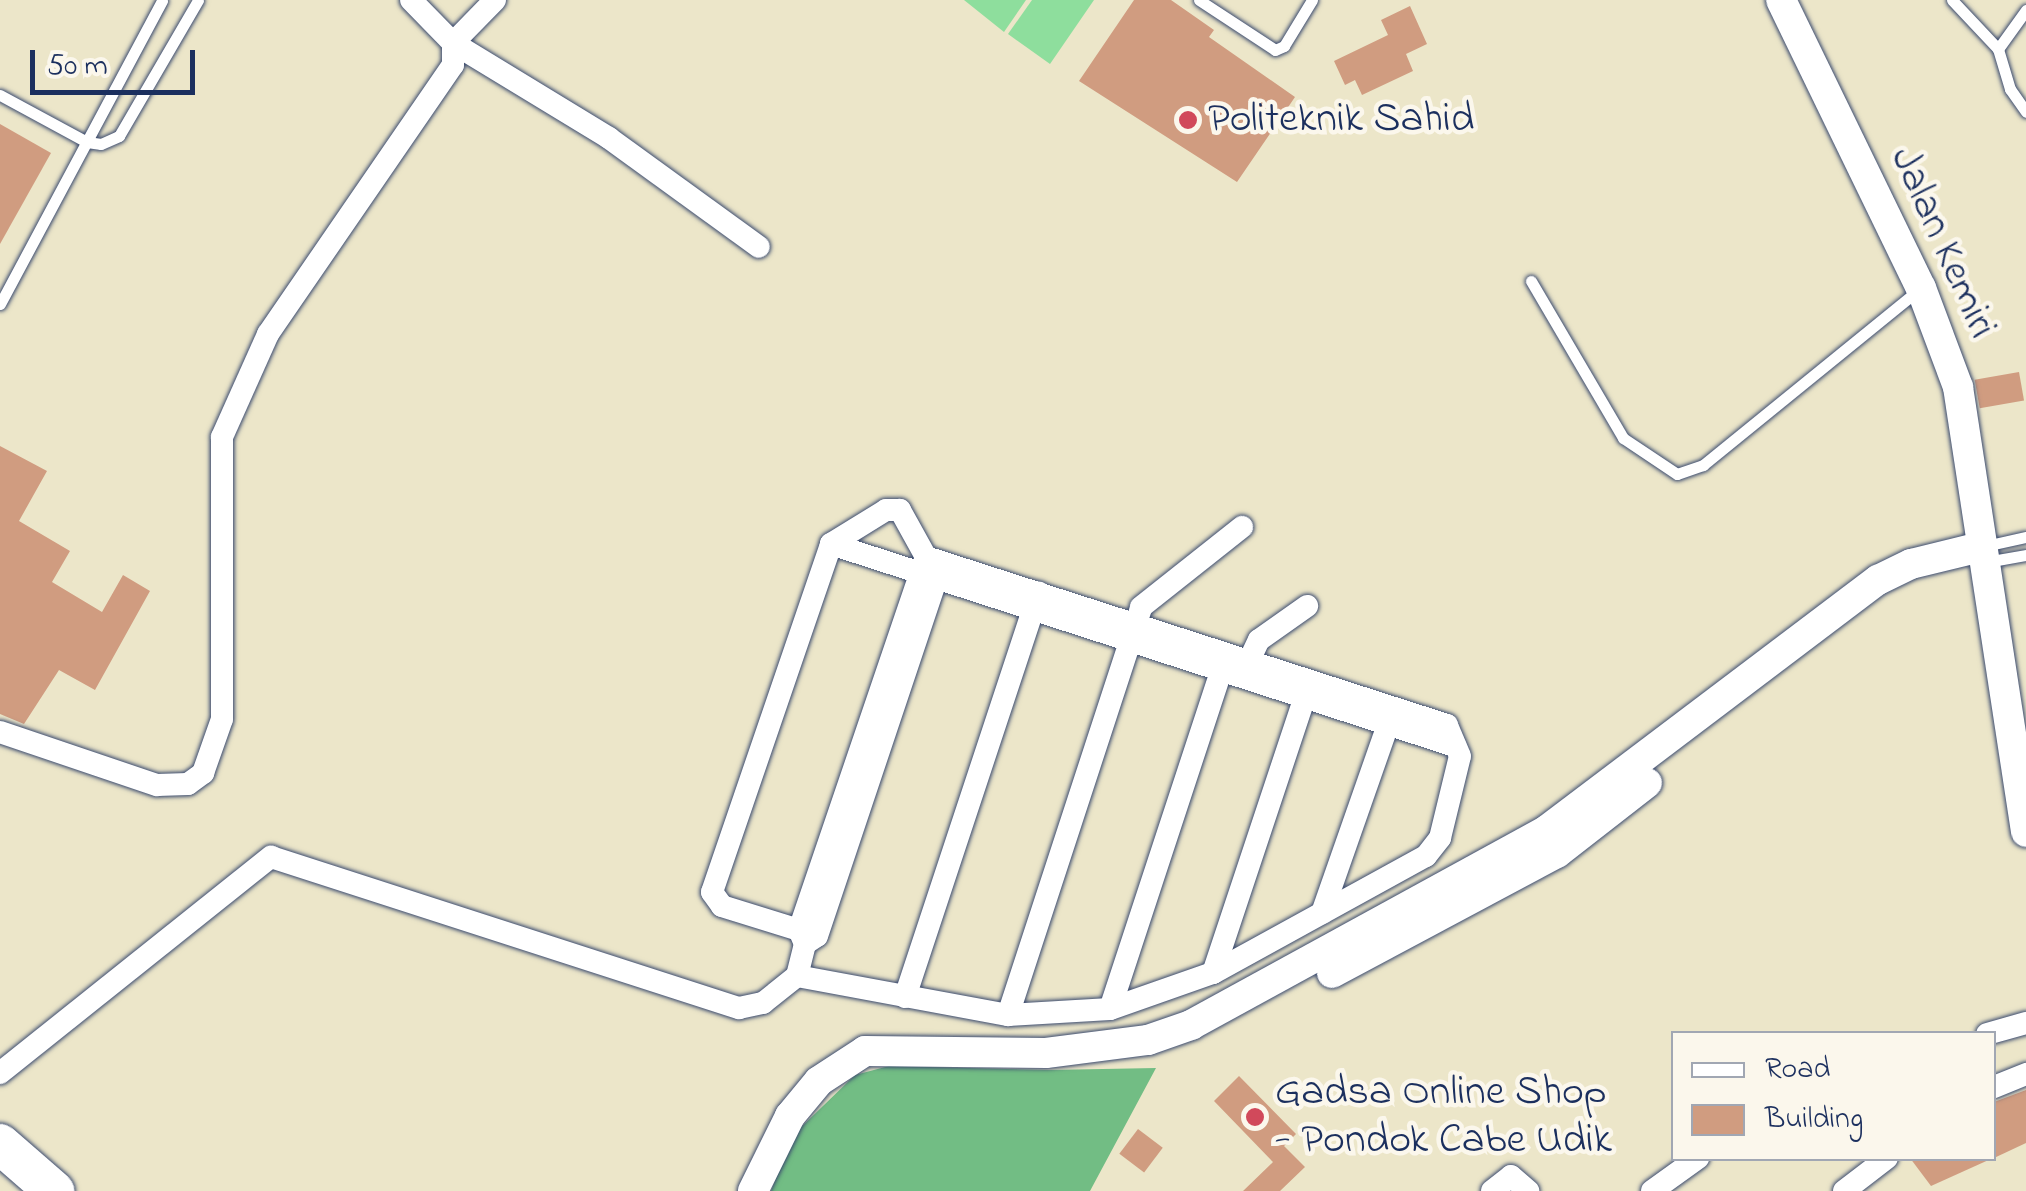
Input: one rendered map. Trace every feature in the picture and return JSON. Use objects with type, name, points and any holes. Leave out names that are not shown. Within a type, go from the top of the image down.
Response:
[{"type":"highway","points":[[0,1144],[54,1191]]},
{"type":"highway","points":[[0,1170],[25,1191]]},
{"type":"street","points":[[411,0],[453,42],[608,138],[759,248]]},
{"type":"street","points":[[0,732],[157,785],[188,784],[203,773],[222,720],[219,466],[229,410],[316,256],[453,66],[453,42],[494,0]]},
{"type":"street","name":"Jalan Kemiri","points":[[1781,0],[1920,288],[1958,387],[1982,555],[2017,696],[2026,832]]},
{"type":"street","points":[[886,510],[900,510],[932,566],[817,936],[802,937],[722,906],[712,892],[830,544],[886,510]]},
{"type":"street","points":[[1008,1015],[1132,632],[1148,600],[1242,527]]},
{"type":"street","points":[[797,976],[1008,1015],[1110,1009],[1213,973],[1426,856],[1440,838],[1460,770],[1454,746],[1391,716],[932,566],[830,544]]},
{"type":"street","points":[[753,1191],[790,1116],[819,1081],[865,1051],[1046,1054],[1148,1040],[1191,1024],[1547,830],[1878,580],[1911,564],[1982,555]]},
{"type":"street","points":[[764,1191],[796,1128],[824,1094],[868,1065],[1048,1067],[1144,1060],[1189,1048],[1557,853],[1890,592],[1913,579],[1982,555]]},
{"type":"street","points":[[905,998],[1037,599]]},
{"type":"street","points":[[1110,1009],[1232,661],[1307,606]]},
{"type":"street","points":[[1213,973],[1307,689]]},
{"type":"street","points":[[1322,913],[1391,716]]},
{"type":"street","points":[[0,1073],[254,865],[287,859],[392,897],[739,1008],[763,1003],[797,976],[802,937]]},
{"type":"street","points":[[1996,1031],[2026,1023]]},
{"type":"street","points":[[1996,1086],[2026,1074]]},
{"type":"street","points":[[1652,1191],[1694,1161]]},
{"type":"street","points":[[1844,1191],[1883,1161]]},
{"type":"street","points":[[1492,1191],[1511,1176],[1528,1191]]},
{"type":"lane","points":[[0,304],[162,0]]},
{"type":"lane","points":[[0,95],[86,142],[101,144],[120,136],[198,0]]},
{"type":"lane","points":[[1198,0],[1275,50],[1312,0]]},
{"type":"lane","points":[[1952,0],[1998,49],[2010,89],[2026,112]]},
{"type":"lane","points":[[1998,49],[2026,10]]},
{"type":"lane","points":[[1531,280],[1624,438],[1677,474],[1702,466],[1920,288]]},
{"type":"lane","points":[[1982,555],[2026,537]]},
{"type":"lane","points":[[1982,555],[2026,555]]},
{"type":"green space","points":[[964,0],[1026,0],[1004,32]]},
{"type":"green space","points":[[1032,0],[1094,0],[1050,64],[1008,34]]},
{"type":"green space","points":[[889,1066],[1156,1068],[1090,1191],[771,1191],[792,1136],[855,1075]]},
{"type":"building","points":[[1134,0],[1171,0],[1214,30],[1209,37],[1295,97],[1237,182],[1079,81]]},
{"type":"building","points":[[1410,6],[1427,44],[1406,54],[1413,71],[1362,95],[1355,80],[1345,85],[1334,61],[1388,35],[1381,20]]},
{"type":"building","points":[[0,124],[51,153],[0,244]]},
{"type":"building","points":[[2019,372],[2024,401],[1980,408],[1975,380]]},
{"type":"building","points":[[0,446],[47,471],[19,521],[70,551],[52,582],[102,612],[123,575],[150,591],[95,690],[59,670],[24,724],[0,714]]},
{"type":"building","name":"Gadsa Online Shop - Pondok Cabe Udik","points":[[1239,1076],[1296,1134],[1284,1146],[1305,1167],[1280,1191],[1243,1191],[1273,1162],[1214,1101]]},
{"type":"building","points":[[2026,1090],[2026,1143],[1996,1157],[1996,1101]]},
{"type":"building","points":[[1138,1129],[1163,1148],[1144,1172],[1119,1154]]},
{"type":"building","points":[[1912,1161],[1986,1161],[1931,1186]]},
{"type":"place","name":"Politeknik Sahid","points":[[1188,120]]},
{"type":"place","name":"Gadsa Online Shop - Pondok Cabe Udik","points":[[1255,1117]]}]
